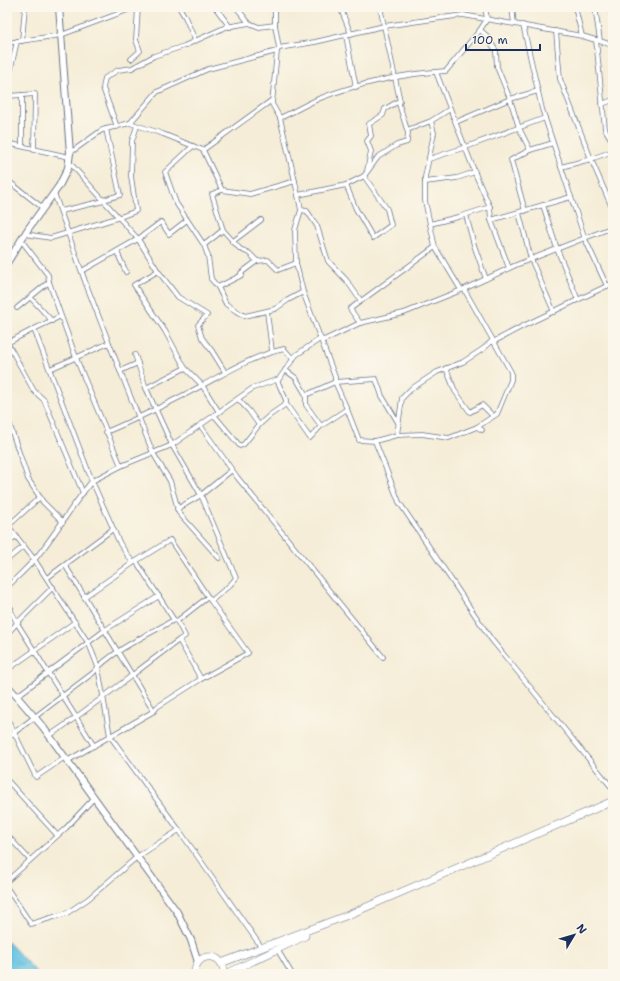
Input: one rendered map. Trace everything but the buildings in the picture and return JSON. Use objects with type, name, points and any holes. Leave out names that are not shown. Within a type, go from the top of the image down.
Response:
[{"type":"highway","points":[[221,963],[348,915],[613,801]]},
{"type":"highway","points":[[195,974],[195,967],[198,962],[204,958],[216,958],[221,963],[225,974],[348,915]]},
{"type":"main road","points":[[7,263],[25,234],[59,186],[68,168],[69,157],[59,7]]},
{"type":"main road","points":[[7,685],[49,736],[177,912],[198,962]]},
{"type":"street","points":[[7,86],[20,41],[25,7]]},
{"type":"street","points":[[7,43],[61,35],[137,7],[136,40],[140,52],[131,58]]},
{"type":"street","points":[[179,7],[195,40]]},
{"type":"street","points":[[215,7],[230,26]]},
{"type":"street","points":[[236,7],[249,23],[259,27],[275,25]]},
{"type":"street","points":[[275,7],[275,25],[278,50],[272,104],[280,118],[301,210],[296,230],[296,264],[303,292],[335,377],[335,382],[359,440],[375,441],[397,434],[422,434],[449,438],[477,427],[497,414],[511,380],[511,372],[435,247],[425,201],[425,182],[434,133],[431,121]]},
{"type":"street","points":[[340,7],[352,34]]},
{"type":"street","points":[[298,195],[346,185],[366,175],[378,157],[397,145],[407,142],[408,134],[399,104],[400,101],[380,7]]},
{"type":"street","points":[[280,118],[319,99],[356,87],[395,78],[446,71],[480,30],[487,19],[486,7]]},
{"type":"street","points":[[512,7],[514,24]]},
{"type":"street","points":[[575,7],[582,36]]},
{"type":"street","points":[[595,7],[602,104],[606,129],[613,142]]},
{"type":"street","points":[[611,7],[613,32]]},
{"type":"street","points":[[69,157],[102,130],[130,123],[156,92],[208,69],[278,50],[346,36],[384,26],[462,15],[582,36],[613,45]]},
{"type":"street","points":[[116,127],[103,88],[105,78],[118,70],[132,68],[154,56],[184,46],[226,27],[249,23]]},
{"type":"street","points":[[523,25],[538,91],[553,143],[585,237],[607,286]]},
{"type":"street","points":[[480,30],[486,35],[496,52],[497,67],[530,150]]},
{"type":"street","points":[[556,31],[560,79],[591,159],[613,210]]},
{"type":"street","points":[[346,36],[356,87]]},
{"type":"street","points":[[436,72],[490,207],[491,220],[509,268]]},
{"type":"street","points":[[456,122],[510,99],[538,91]]},
{"type":"street","points":[[7,96],[35,94],[34,150]]},
{"type":"street","points":[[22,95],[22,146]]},
{"type":"street","points":[[203,150],[272,100]]},
{"type":"street","points":[[602,104],[613,100]]},
{"type":"street","points":[[346,185],[356,209],[372,238],[391,225],[386,209],[366,175],[371,151],[367,141],[371,136],[369,124],[383,115],[385,109],[400,101]]},
{"type":"street","points":[[407,130],[431,121],[450,109]]},
{"type":"street","points":[[429,159],[466,148],[545,118]]},
{"type":"street","points":[[130,123],[203,150],[222,190]]},
{"type":"street","points":[[25,234],[51,238],[136,211],[131,176],[132,140],[137,126]]},
{"type":"street","points":[[61,211],[120,195],[106,129]]},
{"type":"street","points":[[7,143],[69,157],[103,200],[120,217],[138,239],[158,271],[178,297],[207,315],[198,325],[202,338],[225,372]]},
{"type":"street","points":[[526,211],[511,160],[530,150],[553,143]]},
{"type":"street","points":[[192,146],[165,172],[176,203],[204,245],[208,256],[211,279],[218,286],[226,304],[245,316],[275,309],[303,292]]},
{"type":"street","points":[[561,167],[613,151]]},
{"type":"street","points":[[425,182],[457,178],[475,172]]},
{"type":"street","points":[[7,180],[43,208]]},
{"type":"street","points":[[257,261],[249,253],[240,249],[232,242],[223,230],[212,194],[222,190],[250,194],[294,180]]},
{"type":"street","points":[[54,193],[109,343],[153,453],[170,481],[179,514],[220,558]]},
{"type":"street","points":[[491,220],[571,197]]},
{"type":"street","points":[[543,205],[557,249],[578,300]]},
{"type":"street","points":[[430,224],[490,207]]},
{"type":"street","points":[[301,210],[307,211],[317,226],[328,261],[347,281],[361,301]]},
{"type":"street","points":[[519,213],[531,259],[554,312]]},
{"type":"street","points":[[466,215],[474,245],[486,279]]},
{"type":"street","points":[[82,271],[138,239],[162,222],[169,234],[187,220]]},
{"type":"street","points":[[232,242],[261,220]]},
{"type":"street","points":[[7,587],[34,559],[92,481],[121,466],[172,445],[253,388],[277,380],[293,359],[320,339],[324,340],[360,323],[404,312],[462,290],[509,268],[613,227]]},
{"type":"street","points":[[204,245],[223,230]]},
{"type":"street","points":[[21,240],[48,274],[49,282],[76,357],[121,466]]},
{"type":"street","points":[[360,323],[350,309],[435,247]]},
{"type":"street","points":[[116,252],[126,272]]},
{"type":"street","points":[[218,286],[242,275],[241,273],[257,261],[268,260],[278,270],[296,264]]},
{"type":"street","points":[[158,271],[134,285],[165,331],[185,368],[202,385],[217,414],[240,446],[244,444],[259,425],[286,404]]},
{"type":"street","points":[[16,308],[49,282]]},
{"type":"street","points":[[397,434],[402,398],[411,389],[437,372],[463,362],[493,341],[613,284]]},
{"type":"street","points":[[30,297],[52,321]]},
{"type":"street","points":[[267,312],[272,351]]},
{"type":"street","points":[[62,316],[7,343],[34,391],[44,400],[83,493]]},
{"type":"street","points":[[34,329],[92,481],[120,544],[159,596],[185,636],[49,736]]},
{"type":"street","points":[[50,369],[109,343]]},
{"type":"street","points":[[106,432],[139,418],[242,362],[272,351],[284,349],[293,359]]},
{"type":"street","points":[[7,738],[93,673],[98,667],[118,652],[176,621],[230,585],[236,578],[201,495],[172,445],[155,409],[134,355]]},
{"type":"street","points":[[120,371],[138,363]]},
{"type":"street","points":[[146,388],[185,368]]},
{"type":"street","points":[[446,368],[455,391],[470,412],[482,405],[493,416]]},
{"type":"street","points":[[286,370],[296,378],[306,395],[306,405],[321,426]]},
{"type":"street","points":[[306,395],[335,382],[376,379],[382,396],[399,425]]},
{"type":"street","points":[[277,380],[286,400],[286,404],[310,438],[321,426],[347,409]]},
{"type":"street","points":[[238,399],[259,425]]},
{"type":"street","points":[[7,417],[28,479],[40,497],[63,522]]},
{"type":"street","points":[[200,425],[232,470],[383,657]]},
{"type":"street","points":[[477,427],[482,430]]},
{"type":"street","points":[[375,441],[399,502],[491,639],[613,789]]},
{"type":"street","points":[[177,509],[201,495],[232,470]]},
{"type":"street","points":[[40,497],[7,526],[34,559],[89,644],[98,667],[110,736],[180,830],[262,948]]},
{"type":"street","points":[[47,578],[113,529]]},
{"type":"street","points":[[7,543],[16,536]]},
{"type":"street","points":[[7,718],[36,777],[66,759],[94,746],[154,711],[157,707],[201,679],[248,653],[170,540],[134,562],[84,597]]},
{"type":"street","points":[[7,560],[24,546]]},
{"type":"street","points":[[65,565],[154,711]]},
{"type":"street","points":[[7,634],[53,587]]},
{"type":"street","points":[[17,696],[48,672],[89,644],[105,630],[159,596]]},
{"type":"street","points":[[7,604],[11,608],[8,611],[94,746]]},
{"type":"street","points":[[7,670],[75,622]]},
{"type":"street","points":[[179,640],[201,679]]},
{"type":"street","points":[[7,780],[58,835]]},
{"type":"street","points":[[7,881],[58,835],[94,798]]},
{"type":"street","points":[[7,888],[30,924],[66,913],[88,899],[137,857],[180,830]]},
{"type":"street","points":[[7,835],[30,860]]},
{"type":"street","points":[[277,949],[292,974]]},
{"type":"water","points":[[7,941],[38,974],[7,974]]}]
